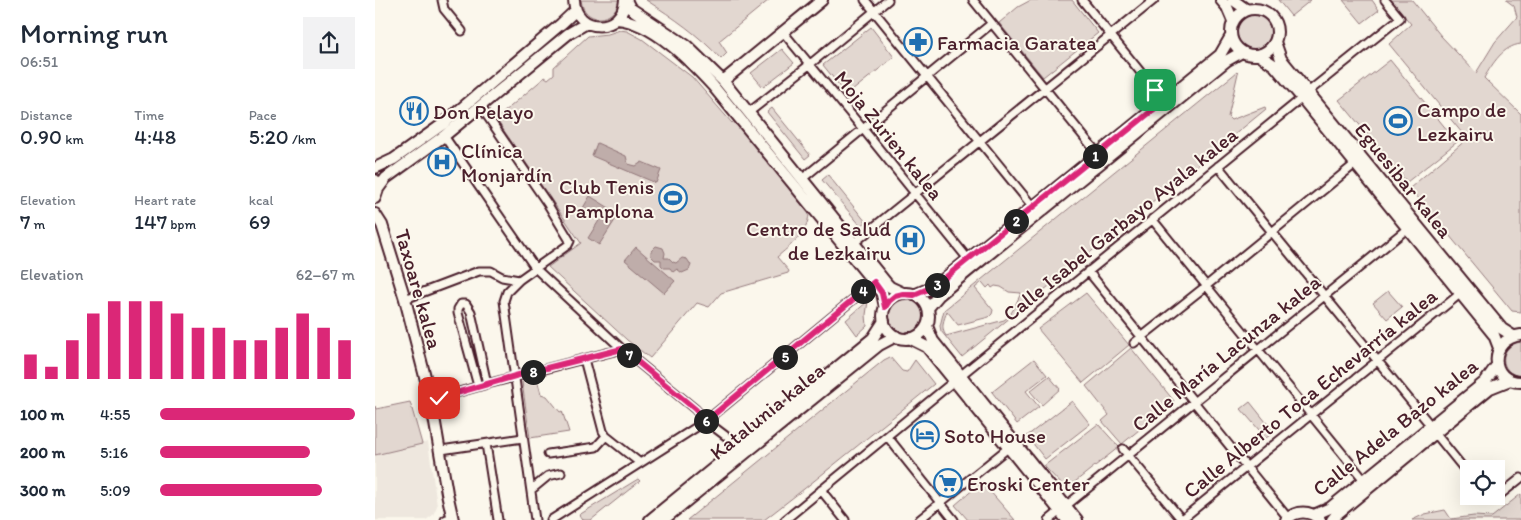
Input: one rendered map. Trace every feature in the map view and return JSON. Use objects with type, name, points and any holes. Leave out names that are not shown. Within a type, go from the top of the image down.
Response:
[{"type":"street","points":[[443,0],[444,9],[462,31]]},
{"type":"street","points":[[617,19],[634,22],[654,34],[695,66],[874,282],[882,293],[886,327],[896,336],[903,338],[916,336],[922,332],[929,320],[928,308],[920,298],[914,295],[903,294],[890,287],[723,81],[687,46],[630,8],[625,0]]},
{"type":"street","points":[[575,5],[580,17],[587,23],[599,26],[606,25],[617,19],[623,10],[625,0]]},
{"type":"street","points":[[723,81],[822,0]]},
{"type":"street","points":[[865,0],[1033,207]]},
{"type":"street","points":[[748,113],[888,0]]},
{"type":"street","points":[[973,0],[1098,154]]},
{"type":"street","points":[[1082,0],[1164,101]]},
{"type":"street","points":[[854,243],[1154,0]]},
{"type":"street","points":[[1221,0],[1227,7],[1233,21]]},
{"type":"street","points":[[1233,0],[1247,10]]},
{"type":"street","name":"Calle Isabel Garbayo Ayala kalea","points":[[785,520],[1399,18],[1385,0]]},
{"type":"street","points":[[375,168],[394,159],[443,124],[561,24],[575,5]]},
{"type":"street","points":[[1254,9],[1268,14],[1276,27],[1277,35],[1275,42],[1271,48],[1259,54],[1254,55],[1243,52],[1237,48],[1231,36],[1233,21],[1247,10],[1254,9]]},
{"type":"street","points":[[376,189],[386,178],[481,107],[568,34],[587,23]]},
{"type":"street","points":[[802,179],[991,24]]},
{"type":"street","name":"Moja Zurien kalea","points":[[783,32],[968,259]]},
{"type":"street","points":[[914,295],[933,287],[1164,101],[1220,55],[1231,36]]},
{"type":"street","name":"Eguesibar kalea","points":[[1275,42],[1281,59],[1355,164],[1494,335],[1499,348]]},
{"type":"street","points":[[928,308],[939,295],[1226,61],[1243,52]]},
{"type":"street","name":"Eguesibar kalea","points":[[1259,54],[1274,65],[1305,95],[1502,328],[1517,336]]},
{"type":"street","points":[[481,107],[547,203],[570,241],[568,245],[519,280],[507,292],[504,301],[535,520]]},
{"type":"street","points":[[444,136],[536,269],[622,349],[695,409],[706,421],[739,446]]},
{"type":"street","points":[[1134,343],[1207,286],[1355,164]]},
{"type":"street","points":[[1218,166],[1460,464]]},
{"type":"street","name":"Taxoare kalea","points":[[375,214],[382,225],[405,299],[431,400],[441,450],[447,493],[445,508],[448,520]]},
{"type":"street","points":[[1152,220],[1364,480]]},
{"type":"street","name":"Calle María Lacunza kalea","points":[[1049,520],[1126,452],[1194,402],[1408,228]]},
{"type":"street","points":[[405,299],[479,271],[491,271],[502,277],[519,280]]},
{"type":"street","points":[[1088,271],[1287,519],[1300,512],[1307,512],[1317,517]]},
{"type":"street","points":[[502,277],[507,292]]},
{"type":"street","points":[[551,520],[706,421],[874,282]]},
{"type":"street","name":"Calle Alberto Toca Echevarría kalea","points":[[1181,520],[1461,293]]},
{"type":"street","points":[[885,307],[892,298],[903,294]]},
{"type":"street","points":[[478,386],[457,309],[461,304],[466,304],[471,312],[487,384]]},
{"type":"street","name":"Katalunia kalea","points":[[650,520],[873,338],[884,320]]},
{"type":"street","points":[[927,326],[933,341],[957,379],[1008,448],[1063,508],[1077,520]]},
{"type":"street","name":"Katalunia kalea","points":[[663,520],[879,345],[896,336]]},
{"type":"street","points":[[1517,336],[1503,343],[1499,348],[1497,365],[1504,376],[1510,380],[1521,382]]},
{"type":"street","points":[[909,338],[927,347],[957,379],[1063,508],[1067,520]]},
{"type":"street","points":[[431,400],[515,376],[622,349]]},
{"type":"street","points":[[584,359],[598,416],[606,436],[640,463]]},
{"type":"street","name":"Calle Adela Bazo kalea","points":[[1332,520],[1485,382],[1497,365]]},
{"type":"street","name":"Calle Adela Bazo kalea","points":[[1317,517],[1364,480],[1490,388],[1510,380]]},
{"type":"street","points":[[548,454],[596,447],[606,436]]},
{"type":"street","points":[[887,436],[954,520]]},
{"type":"street","points":[[441,450],[523,438]]},
{"type":"street","points":[[486,444],[498,520]]},
{"type":"street","points":[[919,520],[1008,448]]},
{"type":"street","points":[[1126,452],[1181,520]]},
{"type":"street","points":[[531,490],[548,476],[561,474]]},
{"type":"street","points":[[1505,491],[1521,478]]},
{"type":"street","points":[[821,490],[845,520]]},
{"type":"shaded area","points":[[581,0],[619,1],[616,9],[611,14],[599,18],[587,14]]},
{"type":"shaded area","points":[[646,0],[769,0],[719,41],[727,53],[721,59],[686,27]]},
{"type":"shaded area","points":[[1031,0],[1072,0],[1098,33],[1043,77],[999,23],[1018,7]]},
{"type":"shaded area","points":[[1278,0],[1311,0],[1291,16]]},
{"type":"shaded area","points":[[1343,0],[1372,0],[1379,10],[1362,23]]},
{"type":"shaded area","points":[[1391,0],[1412,0],[1441,36],[1476,73],[1495,42],[1517,17],[1514,6],[1506,0],[1521,0],[1521,44],[1515,45],[1504,52],[1495,61],[1484,78],[1521,114],[1521,312],[1512,311],[1410,188],[1467,139],[1389,44],[1411,24]]},
{"type":"shaded area","points":[[1254,15],[1266,20],[1271,32],[1266,44],[1254,49],[1242,44],[1237,32],[1242,20]]},
{"type":"shaded area","points":[[871,27],[894,57],[847,95],[823,65]]},
{"type":"shaded area","name":"Club Tenis Pamplona","points":[[620,30],[627,31],[642,39],[692,77],[732,123],[734,121],[809,214],[802,233],[777,257],[789,271],[788,273],[721,293],[709,307],[697,303],[650,358],[627,340],[548,267],[581,243],[496,119],[545,77],[548,79],[554,74],[554,67],[588,36],[608,34]]},
{"type":"shaded area","points":[[782,49],[794,63],[763,87],[751,73]]},
{"type":"shaded area","name":"Campo de Lezkairu","points":[[1390,60],[1457,142],[1407,182],[1339,100]]},
{"type":"shaded area","points":[[1237,72],[1228,117],[1231,120],[1265,107],[1266,109],[962,357],[941,331],[940,326],[944,310]],"holes":[[[982,282],[987,288],[990,285],[992,288],[995,286],[1001,287],[1009,292],[1021,293],[1011,315],[1004,320],[946,336],[943,327],[947,311],[958,325],[989,317],[992,314],[993,310],[975,288]]]},
{"type":"shaded area","points":[[772,108],[810,155],[805,159],[767,112]]},
{"type":"shaded area","points":[[597,143],[626,156],[628,164],[636,166],[642,162],[661,170],[656,183],[592,156]]},
{"type":"shaded area","points":[[828,175],[866,222],[861,226],[822,180]]},
{"type":"shaded area","points":[[590,196],[619,214],[599,245],[588,238],[600,219],[583,208]]},
{"type":"shaded area","points":[[656,246],[663,248],[664,258],[669,258],[673,262],[676,263],[682,258],[687,259],[691,265],[689,270],[682,273],[677,269],[673,272],[670,268],[664,268],[661,265],[661,260],[655,260],[651,256],[651,251]]},
{"type":"shaded area","points":[[636,247],[675,281],[664,293],[625,260]]},
{"type":"shaded area","points":[[1388,291],[1402,307],[1387,319],[1373,303]]},
{"type":"shaded area","points":[[1086,293],[1129,345],[1083,383],[1038,329]]},
{"type":"shaded area","points":[[906,299],[918,304],[923,316],[918,328],[906,333],[894,328],[889,316],[894,304]]},
{"type":"shaded area","points":[[868,301],[867,326],[857,335],[846,320]]},
{"type":"shaded area","points":[[1521,342],[1521,376],[1513,374],[1508,370],[1504,359],[1508,348],[1513,344]]},
{"type":"shaded area","points":[[1131,348],[1174,401],[1122,444],[1102,421],[1109,415],[1086,386]]},
{"type":"shaded area","points":[[890,357],[902,371],[907,372],[915,360],[934,384],[764,520],[687,520],[884,360]]},
{"type":"shaded area","points":[[1034,359],[1047,375],[1026,391],[1039,407],[1017,424],[992,392]]},
{"type":"shaded area","points":[[1049,376],[1060,389],[1042,405],[1030,391]]},
{"type":"shaded area","points":[[537,379],[541,394],[547,396],[560,412],[562,411],[569,432],[530,438],[522,382]]},
{"type":"shaded area","points":[[1072,401],[1090,424],[1045,459],[1027,436]]},
{"type":"shaded area","points":[[410,402],[422,444],[375,455],[375,406],[376,409]]},
{"type":"shaded area","points":[[1250,402],[1274,432],[1266,438],[1241,409]]},
{"type":"shaded area","points":[[1098,424],[1119,447],[1066,489],[1044,466]]},
{"type":"shaded area","points":[[428,442],[437,506],[433,515],[426,520],[375,520],[375,455]]},
{"type":"shaded area","points":[[638,479],[640,481],[591,520],[583,520],[579,515]]},
{"type":"shaded area","points":[[982,482],[1015,520],[968,520],[955,505]]},
{"type":"shaded area","points":[[1521,494],[1521,520],[1412,520],[1425,514],[1445,510],[1451,519],[1474,516],[1492,517]]},
{"type":"place","name":"Farmacia Garatea","points":[[918,42]]},
{"type":"place","name":"Don Pelayo","points":[[414,111]]},
{"type":"place","name":"Campo de Lezkairu","points":[[1398,121]]},
{"type":"place","name":"Clínica Monjardín","points":[[442,162]]},
{"type":"place","name":"Club Tenis Pamplona","points":[[673,198]]},
{"type":"place","name":"Centro de Salud de Lezkairu","points":[[910,240]]},
{"type":"place","name":"Soto House","points":[[925,435]]},
{"type":"place","name":"Eroski Center","points":[[948,483]]},
{"type":"route","points":[[439,398],[515,376],[622,349],[695,409],[706,421],[874,282],[882,293],[885,307],[895,296],[909,293],[914,295],[935,286],[1164,101],[1155,90]]}]
